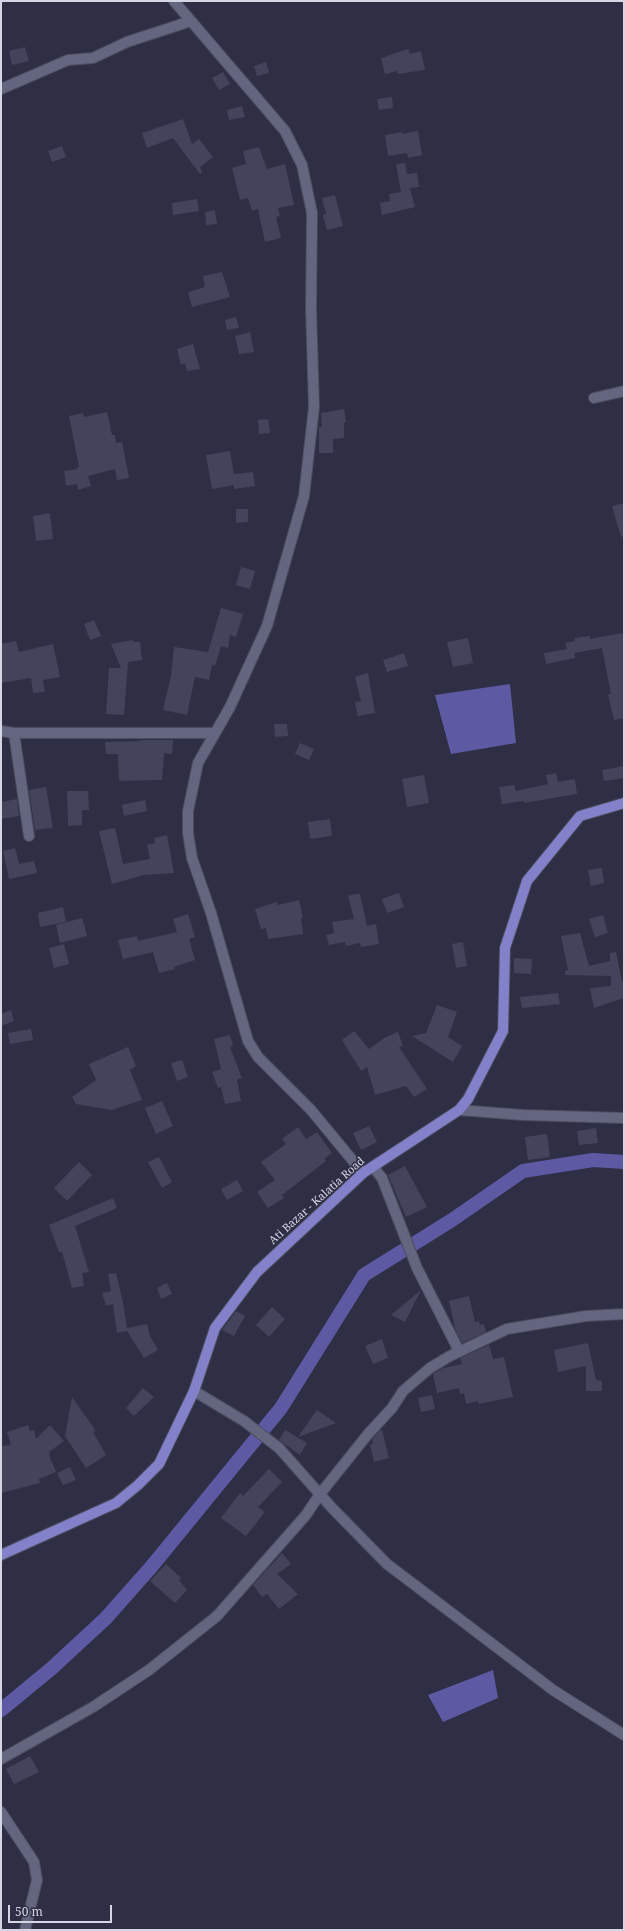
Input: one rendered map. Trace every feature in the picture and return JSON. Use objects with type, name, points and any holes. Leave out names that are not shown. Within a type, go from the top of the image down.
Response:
[{"type":"main road","name":"Ati Bazar - Kalatia Road","points":[[1,1555],[116,1503],[138,1485],[159,1464],[194,1391],[215,1328],[257,1272],[363,1173],[459,1110],[468,1099],[503,1031],[505,948],[527,881],[580,816],[624,802]]},
{"type":"street","points":[[174,1],[285,131],[302,165],[312,213],[311,310],[314,407],[304,496],[267,626],[247,674],[215,734],[198,762],[188,811],[188,833],[192,858],[211,913],[248,1041],[258,1057],[311,1110],[363,1173]]},
{"type":"street","points":[[1,89],[68,60],[93,58],[127,42],[191,21]]},
{"type":"street","points":[[594,398],[624,391]]},
{"type":"street","points":[[1,731],[14,733],[215,734]]},
{"type":"street","points":[[14,733],[29,836]]},
{"type":"street","points":[[459,1110],[523,1115],[624,1118]]},
{"type":"street","points":[[373,1166],[382,1178],[417,1268],[459,1351]]},
{"type":"street","points":[[1,1759],[93,1707],[149,1670],[217,1616],[306,1515],[320,1494],[368,1434],[392,1408],[403,1391],[430,1368],[459,1351],[507,1329],[586,1316],[624,1314]]},
{"type":"street","points":[[194,1391],[244,1421],[279,1448],[320,1494],[387,1564],[553,1690],[624,1735]]},
{"type":"street","points":[[1,1812],[34,1862],[37,1880],[25,1930]]},
{"type":"shaded area","points":[[510,684],[516,743],[451,754],[435,695]]},
{"type":"shaded area","points":[[493,1670],[498,1698],[443,1722],[428,1695]]},
{"type":"building","points":[[25,47],[29,61],[12,65],[9,51]]},
{"type":"building","points":[[408,49],[410,54],[421,51],[425,70],[398,74],[397,71],[385,74],[381,58]]},
{"type":"building","points":[[266,62],[269,73],[257,76],[254,66]]},
{"type":"building","points":[[223,72],[230,84],[219,90],[212,78]]},
{"type":"building","points":[[392,97],[393,108],[379,110],[377,99]]},
{"type":"building","points":[[242,106],[245,117],[229,120],[227,110]]},
{"type":"building","points":[[183,119],[192,144],[199,139],[213,157],[200,167],[202,173],[200,174],[173,138],[147,148],[142,133]]},
{"type":"building","points":[[418,131],[422,155],[408,158],[407,153],[388,156],[385,135]]},
{"type":"building","points":[[62,146],[66,157],[52,162],[48,151]]},
{"type":"building","points":[[259,147],[267,169],[285,164],[294,205],[278,208],[280,216],[276,217],[281,238],[265,242],[258,209],[252,211],[248,198],[240,200],[232,168],[246,164],[243,151]]},
{"type":"building","points":[[405,163],[407,174],[417,173],[419,187],[410,188],[415,207],[382,215],[380,203],[390,201],[389,194],[401,192],[396,164]]},
{"type":"building","points":[[335,195],[343,226],[327,230],[323,215],[326,214],[322,198]]},
{"type":"building","points":[[197,199],[199,211],[173,215],[172,203]]},
{"type":"building","points":[[215,210],[217,224],[206,225],[205,212]]},
{"type":"building","points":[[222,272],[230,297],[192,307],[188,292],[205,287],[203,276]]},
{"type":"building","points":[[236,317],[239,328],[227,330],[225,320]]},
{"type":"building","points":[[250,332],[254,352],[239,354],[235,336]]},
{"type":"building","points":[[193,344],[200,369],[187,371],[185,363],[181,365],[177,349]]},
{"type":"building","points":[[344,409],[346,422],[344,423],[344,438],[333,439],[333,453],[319,453],[319,427],[322,427],[321,413]]},
{"type":"building","points":[[107,412],[112,435],[115,435],[116,443],[122,442],[129,478],[117,480],[115,469],[88,476],[91,486],[78,490],[77,484],[66,486],[64,471],[77,469],[77,467],[79,467],[69,416],[83,413],[84,417]]},
{"type":"building","points":[[268,419],[270,433],[259,434],[258,420]]},
{"type":"building","points":[[230,451],[234,474],[253,472],[255,486],[234,489],[234,485],[212,489],[206,455]]},
{"type":"building","points":[[624,503],[624,536],[621,537],[612,506]]},
{"type":"building","points":[[236,509],[248,509],[248,522],[236,523]]},
{"type":"building","points":[[50,513],[53,539],[36,541],[33,516]]},
{"type":"building","points":[[241,567],[255,571],[250,589],[236,585]]},
{"type":"building","points":[[221,608],[243,614],[236,637],[230,635],[228,648],[221,646],[215,666],[212,665],[209,680],[195,677],[187,715],[163,710],[171,676],[174,647],[208,652]]},
{"type":"building","points":[[94,620],[101,636],[90,640],[84,624]]},
{"type":"building","points":[[622,633],[624,643],[624,718],[614,720],[608,694],[611,694],[602,648],[574,653],[575,658],[546,664],[544,653],[567,649],[565,643],[575,641],[574,638],[590,636],[590,639]]},
{"type":"building","points":[[468,638],[473,663],[453,667],[447,642]]},
{"type":"building","points":[[133,640],[133,642],[140,642],[142,660],[128,662],[124,715],[106,714],[109,668],[121,668],[111,644]]},
{"type":"building","points":[[16,641],[19,652],[53,644],[60,677],[43,680],[45,692],[33,693],[31,678],[1,683],[1,644]]},
{"type":"building","points":[[404,653],[408,666],[387,672],[383,660]]},
{"type":"building","points":[[368,673],[375,713],[358,716],[355,702],[361,701],[355,677]]},
{"type":"building","points":[[274,724],[287,724],[288,736],[275,737]]},
{"type":"building","points":[[173,740],[172,754],[164,753],[162,780],[119,781],[118,754],[106,754],[105,742]]},
{"type":"building","points":[[300,743],[314,749],[309,760],[295,754]]},
{"type":"building","points":[[624,766],[624,778],[604,781],[602,770]]},
{"type":"building","points":[[556,773],[558,782],[575,779],[577,794],[524,803],[524,801],[502,804],[499,787],[514,785],[516,791],[548,784],[546,775]]},
{"type":"building","points":[[424,775],[429,803],[407,807],[402,779]]},
{"type":"building","points":[[46,787],[53,828],[35,830],[29,790]]},
{"type":"building","points":[[67,791],[88,791],[89,810],[82,810],[82,825],[68,826]]},
{"type":"building","points":[[17,799],[19,816],[1,819],[1,802]]},
{"type":"building","points":[[145,800],[147,811],[124,816],[122,805]]},
{"type":"building","points":[[330,819],[332,836],[310,839],[308,822]]},
{"type":"building","points":[[115,828],[123,864],[150,859],[147,845],[155,843],[154,838],[167,835],[174,873],[144,875],[112,884],[99,831]]},
{"type":"building","points":[[15,848],[19,864],[34,861],[37,873],[9,879],[3,851]]},
{"type":"building","points":[[602,868],[604,883],[591,886],[588,870]]},
{"type":"building","points":[[399,893],[404,907],[387,913],[382,899]]},
{"type":"building","points":[[360,894],[367,926],[376,924],[379,944],[361,947],[360,943],[346,946],[345,942],[329,945],[326,935],[334,933],[332,922],[354,919],[348,896]]},
{"type":"building","points":[[299,900],[303,918],[301,918],[303,934],[268,939],[266,928],[261,929],[255,909],[277,902],[278,905]]},
{"type":"building","points":[[63,907],[66,922],[40,927],[38,913]]},
{"type":"building","points":[[188,914],[195,937],[189,939],[195,960],[174,967],[175,969],[159,973],[153,952],[123,959],[118,940],[137,936],[138,941],[177,932],[173,919]]},
{"type":"building","points":[[603,915],[608,933],[595,937],[589,919]]},
{"type":"building","points":[[82,918],[87,936],[60,943],[56,925]]},
{"type":"building","points":[[580,933],[589,966],[610,961],[610,953],[616,952],[622,982],[624,981],[624,998],[594,1008],[590,988],[611,986],[611,976],[565,975],[565,971],[568,970],[561,936]]},
{"type":"building","points":[[463,942],[467,966],[456,968],[452,944]]},
{"type":"building","points":[[64,944],[69,964],[54,968],[49,948]]},
{"type":"building","points":[[514,958],[532,959],[531,974],[514,973]]},
{"type":"building","points":[[558,993],[560,1004],[522,1008],[520,997]]},
{"type":"building","points":[[437,1005],[457,1012],[448,1037],[462,1046],[453,1062],[412,1036],[426,1033]]},
{"type":"building","points":[[11,1010],[14,1021],[1,1026],[1,1014]]},
{"type":"building","points":[[31,1029],[33,1040],[10,1044],[8,1033]]},
{"type":"building","points":[[354,1031],[369,1049],[384,1038],[398,1032],[403,1046],[399,1047],[427,1089],[414,1097],[406,1086],[375,1095],[367,1067],[361,1071],[342,1040]]},
{"type":"building","points":[[230,1035],[233,1046],[230,1047],[242,1078],[237,1080],[241,1101],[225,1104],[221,1087],[218,1088],[212,1072],[221,1069],[214,1039]]},
{"type":"building","points":[[128,1047],[136,1066],[130,1070],[142,1100],[112,1110],[76,1104],[72,1097],[96,1080],[89,1064]]},
{"type":"building","points":[[182,1060],[188,1077],[177,1081],[171,1063]]},
{"type":"building","points":[[162,1101],[173,1126],[156,1134],[145,1108]]},
{"type":"building","points":[[369,1126],[377,1142],[361,1150],[353,1133]]},
{"type":"building","points":[[298,1127],[306,1139],[317,1132],[332,1153],[324,1159],[326,1161],[282,1195],[284,1198],[268,1208],[257,1192],[275,1180],[261,1162],[286,1144],[282,1139]]},
{"type":"building","points":[[596,1128],[598,1143],[579,1145],[577,1131]]},
{"type":"building","points":[[547,1134],[550,1157],[528,1160],[525,1137]]},
{"type":"building","points":[[159,1157],[172,1182],[162,1188],[148,1162]]},
{"type":"building","points":[[79,1162],[92,1175],[67,1201],[54,1188]]},
{"type":"building","points":[[405,1166],[427,1207],[406,1217],[388,1175]]},
{"type":"building","points":[[237,1180],[243,1191],[227,1200],[221,1189]]},
{"type":"building","points":[[113,1198],[117,1208],[75,1226],[89,1272],[82,1273],[84,1286],[72,1288],[62,1252],[59,1252],[49,1225]]},
{"type":"building","points":[[116,1273],[127,1328],[147,1324],[150,1336],[158,1350],[144,1358],[127,1331],[117,1333],[113,1304],[106,1306],[102,1293],[111,1291],[108,1274]]},
{"type":"building","points":[[167,1283],[172,1294],[161,1299],[157,1288]]},
{"type":"building","points":[[421,1290],[405,1322],[391,1315]]},
{"type":"building","points":[[469,1296],[475,1322],[479,1321],[480,1325],[484,1324],[486,1332],[462,1343],[455,1329],[449,1301]]},
{"type":"building","points":[[272,1307],[285,1319],[269,1337],[256,1325]]},
{"type":"building","points":[[236,1311],[245,1316],[234,1336],[222,1330]]},
{"type":"building","points":[[382,1339],[388,1358],[373,1364],[365,1346]]},
{"type":"building","points":[[588,1343],[596,1380],[602,1381],[602,1391],[586,1391],[586,1366],[558,1372],[554,1350]]},
{"type":"building","points":[[489,1345],[493,1359],[504,1357],[513,1397],[479,1404],[478,1401],[466,1404],[464,1393],[460,1394],[459,1388],[437,1393],[433,1374],[443,1368],[462,1364],[460,1358]]},
{"type":"building","points":[[143,1388],[154,1397],[134,1416],[126,1408]]},
{"type":"building","points":[[432,1395],[435,1409],[421,1412],[418,1398]]},
{"type":"building","points":[[72,1397],[96,1431],[93,1432],[106,1455],[86,1468],[65,1436]]},
{"type":"building","points":[[317,1410],[336,1423],[298,1437]]},
{"type":"building","points":[[28,1425],[30,1431],[34,1430],[36,1439],[50,1425],[64,1441],[49,1452],[56,1472],[39,1479],[40,1483],[1,1493],[1,1446],[11,1445],[7,1432]]},
{"type":"building","points":[[285,1430],[307,1443],[300,1455],[279,1440]]},
{"type":"building","points":[[380,1430],[382,1430],[389,1458],[374,1462],[370,1445],[373,1444],[372,1439]]},
{"type":"building","points":[[70,1467],[76,1480],[63,1485],[57,1473]]},
{"type":"building","points":[[269,1469],[282,1482],[258,1507],[265,1512],[246,1536],[221,1518],[240,1493],[243,1496]]},
{"type":"building","points":[[282,1553],[291,1564],[277,1574],[298,1594],[279,1609],[267,1594],[262,1597],[253,1585]]},
{"type":"building","points":[[166,1564],[181,1578],[179,1580],[187,1590],[175,1603],[150,1581]]},
{"type":"building","points":[[30,1756],[39,1772],[14,1784],[6,1769]]},
{"type":"waterway","points":[[1,1710],[52,1668],[106,1618],[152,1566],[281,1408],[364,1275],[452,1220],[523,1171],[593,1160],[624,1162]]}]
